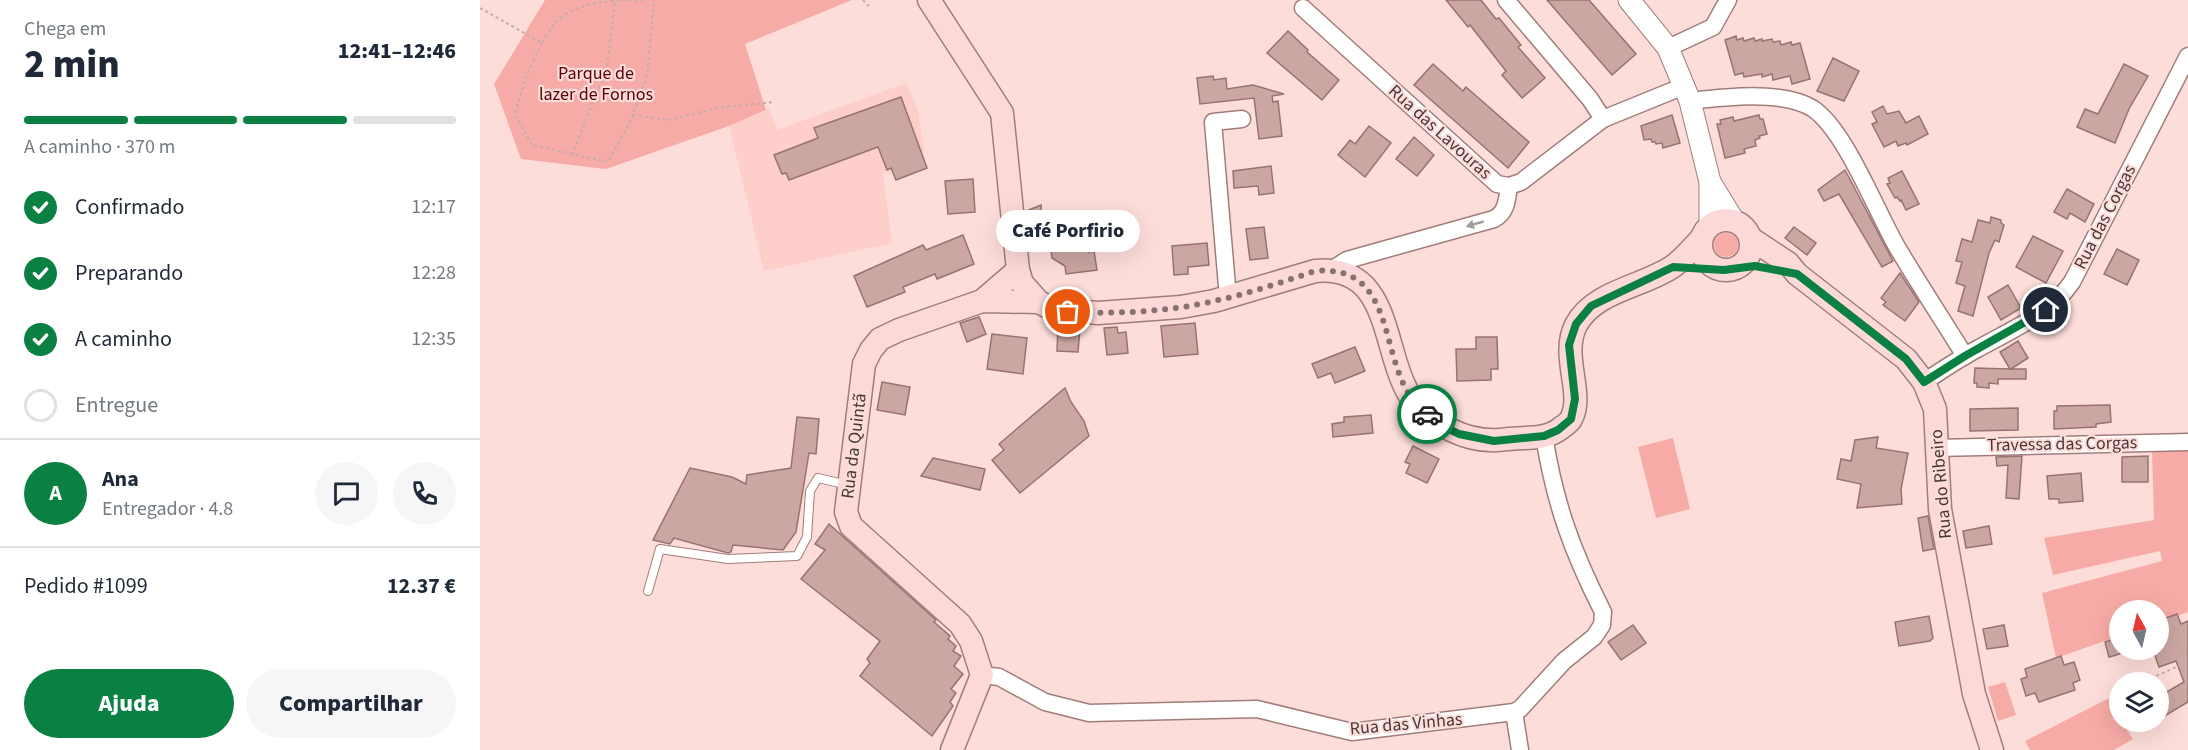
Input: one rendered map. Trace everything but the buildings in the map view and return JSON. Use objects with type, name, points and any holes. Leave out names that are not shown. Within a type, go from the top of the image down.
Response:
[{"type":"main road","points":[[929,0],[1002,113],[1018,270],[1022,283],[1039,302]]},
{"type":"main road","points":[[1331,270],[1346,273],[1360,281],[1372,295],[1387,330],[1401,380],[1410,397],[1428,416],[1443,426],[1474,438],[1494,441],[1544,436],[1558,430],[1571,419],[1575,399],[1569,345],[1576,324],[1591,306],[1673,267],[1706,232],[1726,220],[1741,225],[1750,238],[1749,254],[1739,266],[1724,270],[1715,267],[1673,267]]},
{"type":"main road","points":[[1706,232],[1703,256],[1715,267]]},
{"type":"main road","name":"Rua do Ribeiro","points":[[1750,238],[1788,263],[1797,274],[1906,359],[1924,382],[1935,409],[1942,521],[1974,694],[1992,750]]},
{"type":"main road","name":"Rua do Ribeiro","points":[[1739,266],[1762,267],[1797,274]]},
{"type":"main road","name":"Rua da Quintã","points":[[982,301],[1018,270]]},
{"type":"main road","name":"Rua da Quintã","points":[[982,675],[971,641],[960,624],[852,526],[846,512],[864,364],[880,339],[899,330],[982,301],[1039,302],[1060,311],[1098,313],[1181,307],[1228,298],[1315,271],[1331,270]]},
{"type":"main road","points":[[952,750],[982,675]]},
{"type":"street","points":[[1506,0],[1590,99],[1603,119]]},
{"type":"street","points":[[1629,0],[1668,48],[1687,93],[1710,182],[1734,221]]},
{"type":"street","points":[[1668,48],[1713,27],[1728,0]]},
{"type":"street","name":"Rua das Lavouras","points":[[1303,8],[1497,184],[1509,186],[1521,182],[1603,119],[1687,93],[1719,98],[1787,98],[1812,108],[1834,128],[1896,245],[1965,356]]},
{"type":"street","name":"Rua das Corgas","points":[[1924,382],[2046,310],[2062,297],[2072,282],[2188,56]]},
{"type":"street","points":[[1228,298],[1213,122],[1242,119]]},
{"type":"street","points":[[1706,232],[1710,182]]},
{"type":"street","points":[[1331,270],[1347,260],[1494,219],[1500,216],[1505,208],[1509,186]]},
{"type":"street","points":[[1520,750],[1514,712],[1520,709],[1564,661],[1594,637],[1602,625],[1603,612],[1565,529],[1553,488],[1544,436]]},
{"type":"street","name":"Travessa das Corgas","points":[[1937,448],[2188,442]]},
{"type":"street","name":"Rua das Vinhas","points":[[982,675],[999,677],[1046,702],[1089,713],[1257,709],[1352,732],[1514,712]]},
{"type":"lane","points":[[648,591],[660,549],[728,559],[797,556],[807,537],[810,491],[819,478],[848,485]]},
{"type":"path","points":[[572,154],[607,67],[615,0]]},
{"type":"path","points":[[646,0],[594,1],[573,7],[558,20],[542,43],[526,77],[515,114],[532,145],[608,162],[633,115],[647,75],[654,0]]},
{"type":"path","points":[[863,0],[869,6]]},
{"type":"path","points":[[480,8],[542,43]]},
{"type":"path","points":[[633,115],[668,120],[717,108],[774,102]]},
{"type":"path","points":[[2164,672],[2188,662]]},
{"type":"shaded area","points":[[906,83],[918,110],[924,150],[922,167],[883,174],[892,243],[764,271],[729,126],[769,109],[777,130]]},
{"type":"green space","name":"Parque de lazer de Fornos","points":[[545,0],[852,0],[745,44],[766,110],[729,126],[606,169],[521,159],[494,84]]},
{"type":"green space","points":[[1726,233],[1735,236],[1738,245],[1735,254],[1726,257],[1717,254],[1714,245],[1717,236]]},
{"type":"green space","points":[[1673,438],[1690,509],[1656,518],[1638,447]]},
{"type":"green space","points":[[2188,448],[2188,612],[2169,619],[2169,600],[2109,600],[2109,639],[2056,658],[2042,593],[2162,561],[2160,551],[2053,575],[2044,538],[2154,520],[2152,449]]},
{"type":"green space","points":[[2005,682],[2016,715],[1998,721],[1988,687]]},
{"type":"green space","points":[[2109,698],[2109,732],[2128,732],[2133,739],[2114,750],[2030,750],[2025,741]]},
{"type":"way so far","points":[[1068,312],[1098,313],[1181,307],[1214,302],[1315,271],[1331,270],[1346,273],[1360,281],[1372,295],[1387,330],[1401,380],[1410,397],[1427,414]]},
{"type":"place","name":"Café Porfirio","points":[[1068,312]]},
{"type":"route","points":[[1427,414],[1459,434],[1494,441],[1544,436],[1558,430],[1571,419],[1575,399],[1569,345],[1576,324],[1591,306],[1673,267],[1715,267],[1724,270],[1739,266],[1755,266],[1797,274],[1906,359],[1924,382],[2046,310]]}]
